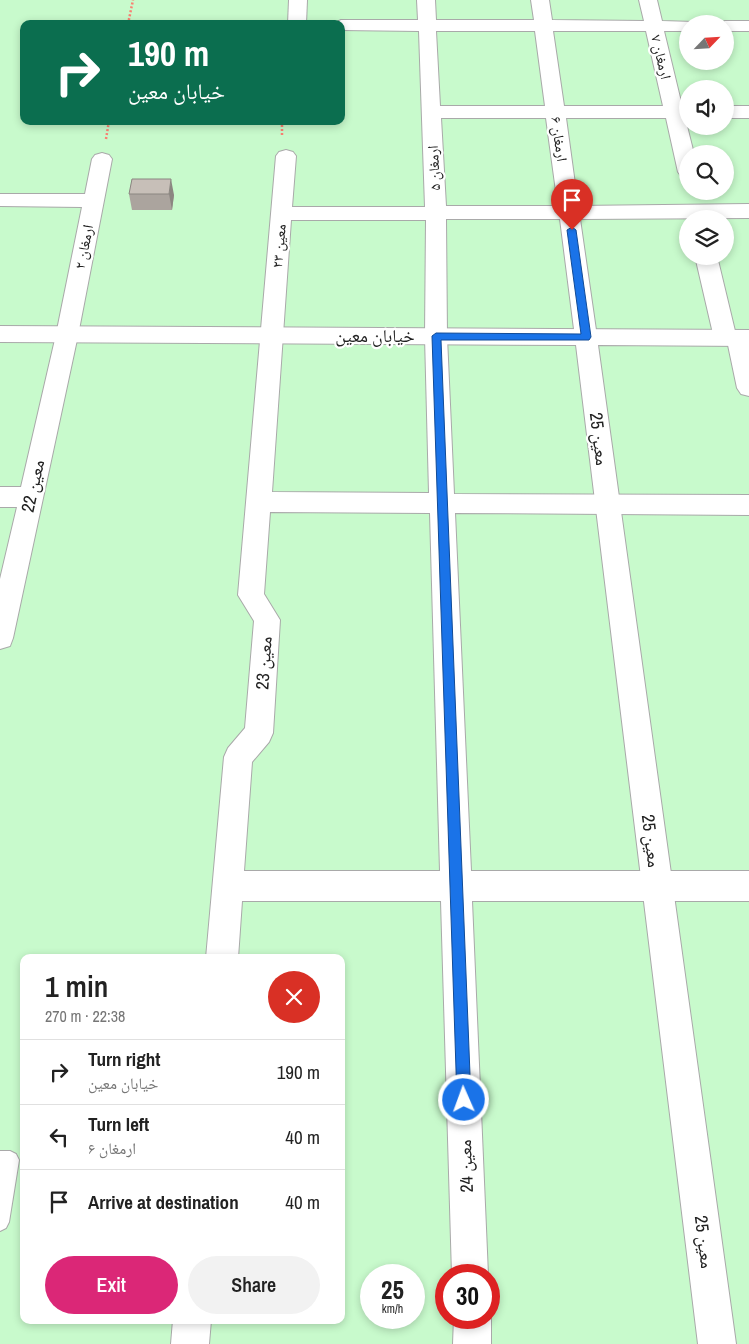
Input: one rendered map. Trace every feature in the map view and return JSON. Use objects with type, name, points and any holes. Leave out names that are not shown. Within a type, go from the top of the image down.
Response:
[{"type":"street","points":[[297,20],[298,0]]},
{"type":"street","name":"ارمغان ۵","points":[[426,0],[436,213],[436,336]]},
{"type":"street","name":"ارمغان ۶","points":[[540,0],[586,337]]},
{"type":"street","name":"ارمغان ۷","points":[[648,0],[654,26],[679,106]]},
{"type":"street","points":[[345,25],[679,26]]},
{"type":"street","points":[[734,26],[749,26]]},
{"type":"street","points":[[431,112],[679,112]]},
{"type":"street","points":[[734,112],[749,112]]},
{"type":"street","name":"معین ۲۳","points":[[272,336],[286,156]]},
{"type":"street","name":"ارمغان ۲","points":[[67,335],[102,159]]},
{"type":"street","points":[[0,200],[93,201]]},
{"type":"street","points":[[734,212],[749,211]]},
{"type":"street","points":[[282,214],[569,212],[679,215]]},
{"type":"street","points":[[709,265],[737,338],[749,388]]},
{"type":"street","name":"خیابان معین","points":[[0,334],[737,338]]},
{"type":"street","name":"معین 22","points":[[0,638],[67,335]]},
{"type":"street","name":"معین 23","points":[[222,954],[238,757],[259,733],[268,620],[251,595],[272,336]]},
{"type":"street","name":"معین 24","points":[[436,336],[470,1264]]},
{"type":"street","name":"معین 25","points":[[586,337],[717,1344]]},
{"type":"street","points":[[0,497],[31,497]]},
{"type":"street","points":[[258,502],[749,505]]},
{"type":"street","points":[[228,886],[749,886]]},
{"type":"street","points":[[190,1344],[192,1324]]},
{"type":"street","points":[[472,1329],[472,1344]]},
{"type":"lane","points":[[0,1160],[10,1160],[0,1222]]},
{"type":"path","points":[[129,20],[133,0]]},
{"type":"green space","points":[[0,0],[749,0],[749,1344],[0,1344]]},
{"type":"building","points":[[132,179],[171,179],[169,194],[129,194]]},
{"type":"route","points":[[464,1100],[436,336],[586,337],[572,230]]}]
